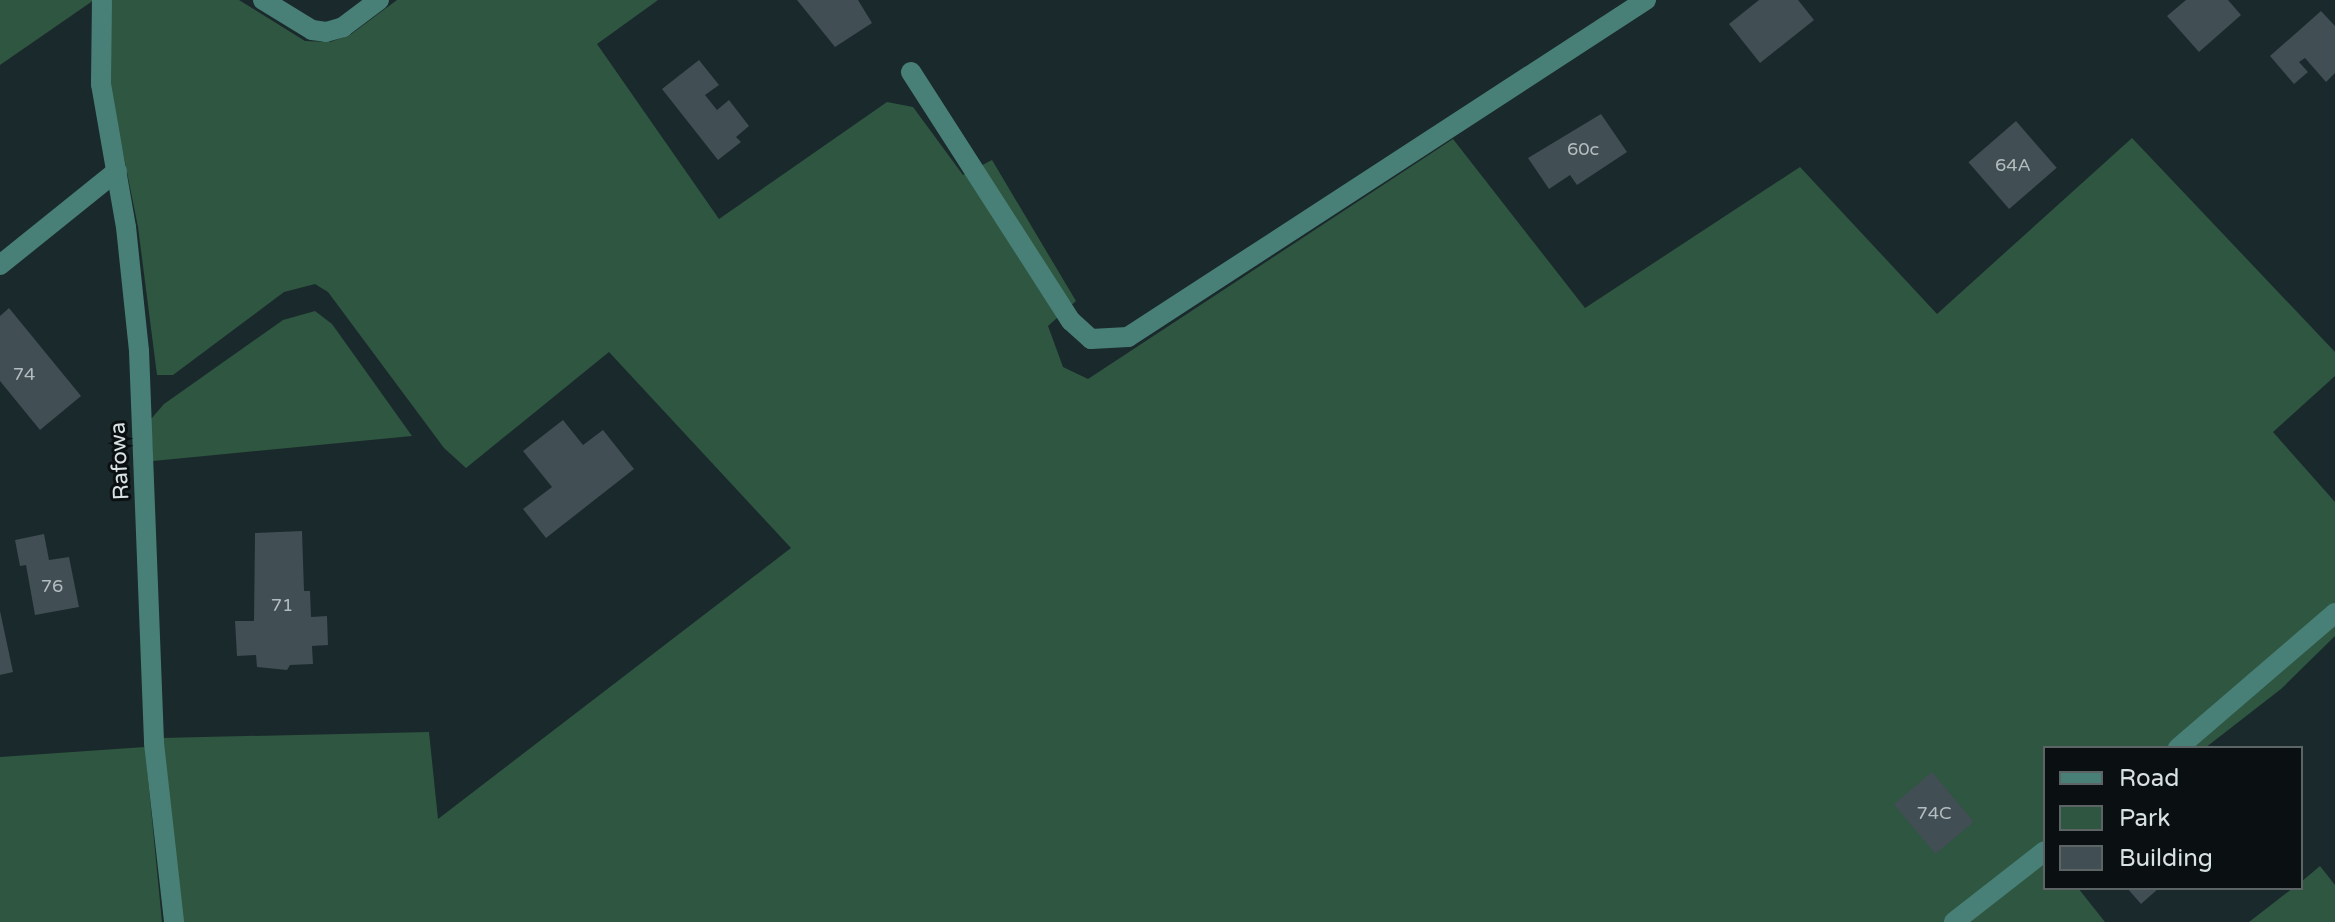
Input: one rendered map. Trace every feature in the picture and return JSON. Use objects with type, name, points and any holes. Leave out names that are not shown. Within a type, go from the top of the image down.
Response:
[{"type":"street","name":"Rafowa","points":[[102,0],[101,84],[117,171],[139,351],[154,743],[174,922]]},
{"type":"street","points":[[263,0],[312,30],[326,32],[343,27],[379,0]]},
{"type":"street","points":[[911,72],[1071,321],[1091,339],[1128,337],[1646,0]]},
{"type":"street","points":[[0,265],[117,171]]},
{"type":"street","points":[[2180,746],[2335,613]]},
{"type":"street","points":[[1954,922],[2043,853]]},
{"type":"green space","points":[[0,0],[94,0],[0,65]]},
{"type":"green space","points":[[112,0],[239,0],[305,41],[330,42],[350,35],[397,0],[658,0],[597,44],[719,219],[887,102],[913,107],[963,175],[992,160],[1076,301],[1048,326],[1063,367],[1088,379],[1453,139],[1585,308],[1800,167],[1937,314],[2132,138],[2335,352],[2335,376],[2273,432],[2335,502],[2335,636],[2281,689],[2208,746],[2043,746],[2043,890],[2080,890],[2105,922],[182,922],[161,738],[429,732],[438,819],[791,548],[609,352],[466,468],[444,448],[328,292],[315,284],[284,292],[173,375],[157,375],[138,227],[109,83],[107,25]]},
{"type":"green space","points":[[315,311],[332,324],[412,436],[153,461],[151,419],[164,404],[283,320]]},
{"type":"green space","points":[[145,747],[162,922],[0,922],[0,757]]},
{"type":"green space","points":[[2320,866],[2335,885],[2335,922],[2249,922],[2290,890],[2303,890],[2303,880]]},
{"type":"building","points":[[797,0],[858,0],[872,23],[835,47]]},
{"type":"building","points":[[1759,0],[1798,0],[1814,20],[1760,63],[1729,24]]},
{"type":"building","points":[[2186,0],[2228,0],[2241,15],[2199,52],[2167,16]]},
{"type":"building","points":[[2321,11],[2335,26],[2335,73],[2326,82],[2305,58],[2299,62],[2308,72],[2294,84],[2270,56]]},
{"type":"building","points":[[699,60],[719,85],[705,95],[717,110],[729,100],[749,126],[736,137],[741,142],[718,160],[662,89]]},
{"type":"building","points":[[1601,114],[1627,152],[1577,185],[1570,175],[1549,189],[1528,158]]},
{"type":"building","points":[[2016,121],[2057,168],[2009,209],[1968,162]]},
{"type":"building","points":[[9,308],[81,396],[40,430],[0,381],[0,316]]},
{"type":"building","points":[[563,420],[583,445],[603,430],[634,469],[546,538],[523,509],[552,487],[523,451]]},
{"type":"building","points":[[302,531],[304,591],[310,591],[311,617],[327,616],[328,645],[312,646],[313,664],[290,665],[287,670],[257,667],[256,655],[237,656],[235,621],[254,621],[255,533]]},
{"type":"building","points":[[44,534],[49,560],[69,557],[79,607],[35,615],[26,565],[20,566],[15,540]]},
{"type":"building","points":[[0,611],[13,672],[0,675]]},
{"type":"building","points":[[1932,772],[1974,822],[1935,854],[1894,804]]},
{"type":"building","points":[[2129,890],[2157,890],[2141,904]]}]
